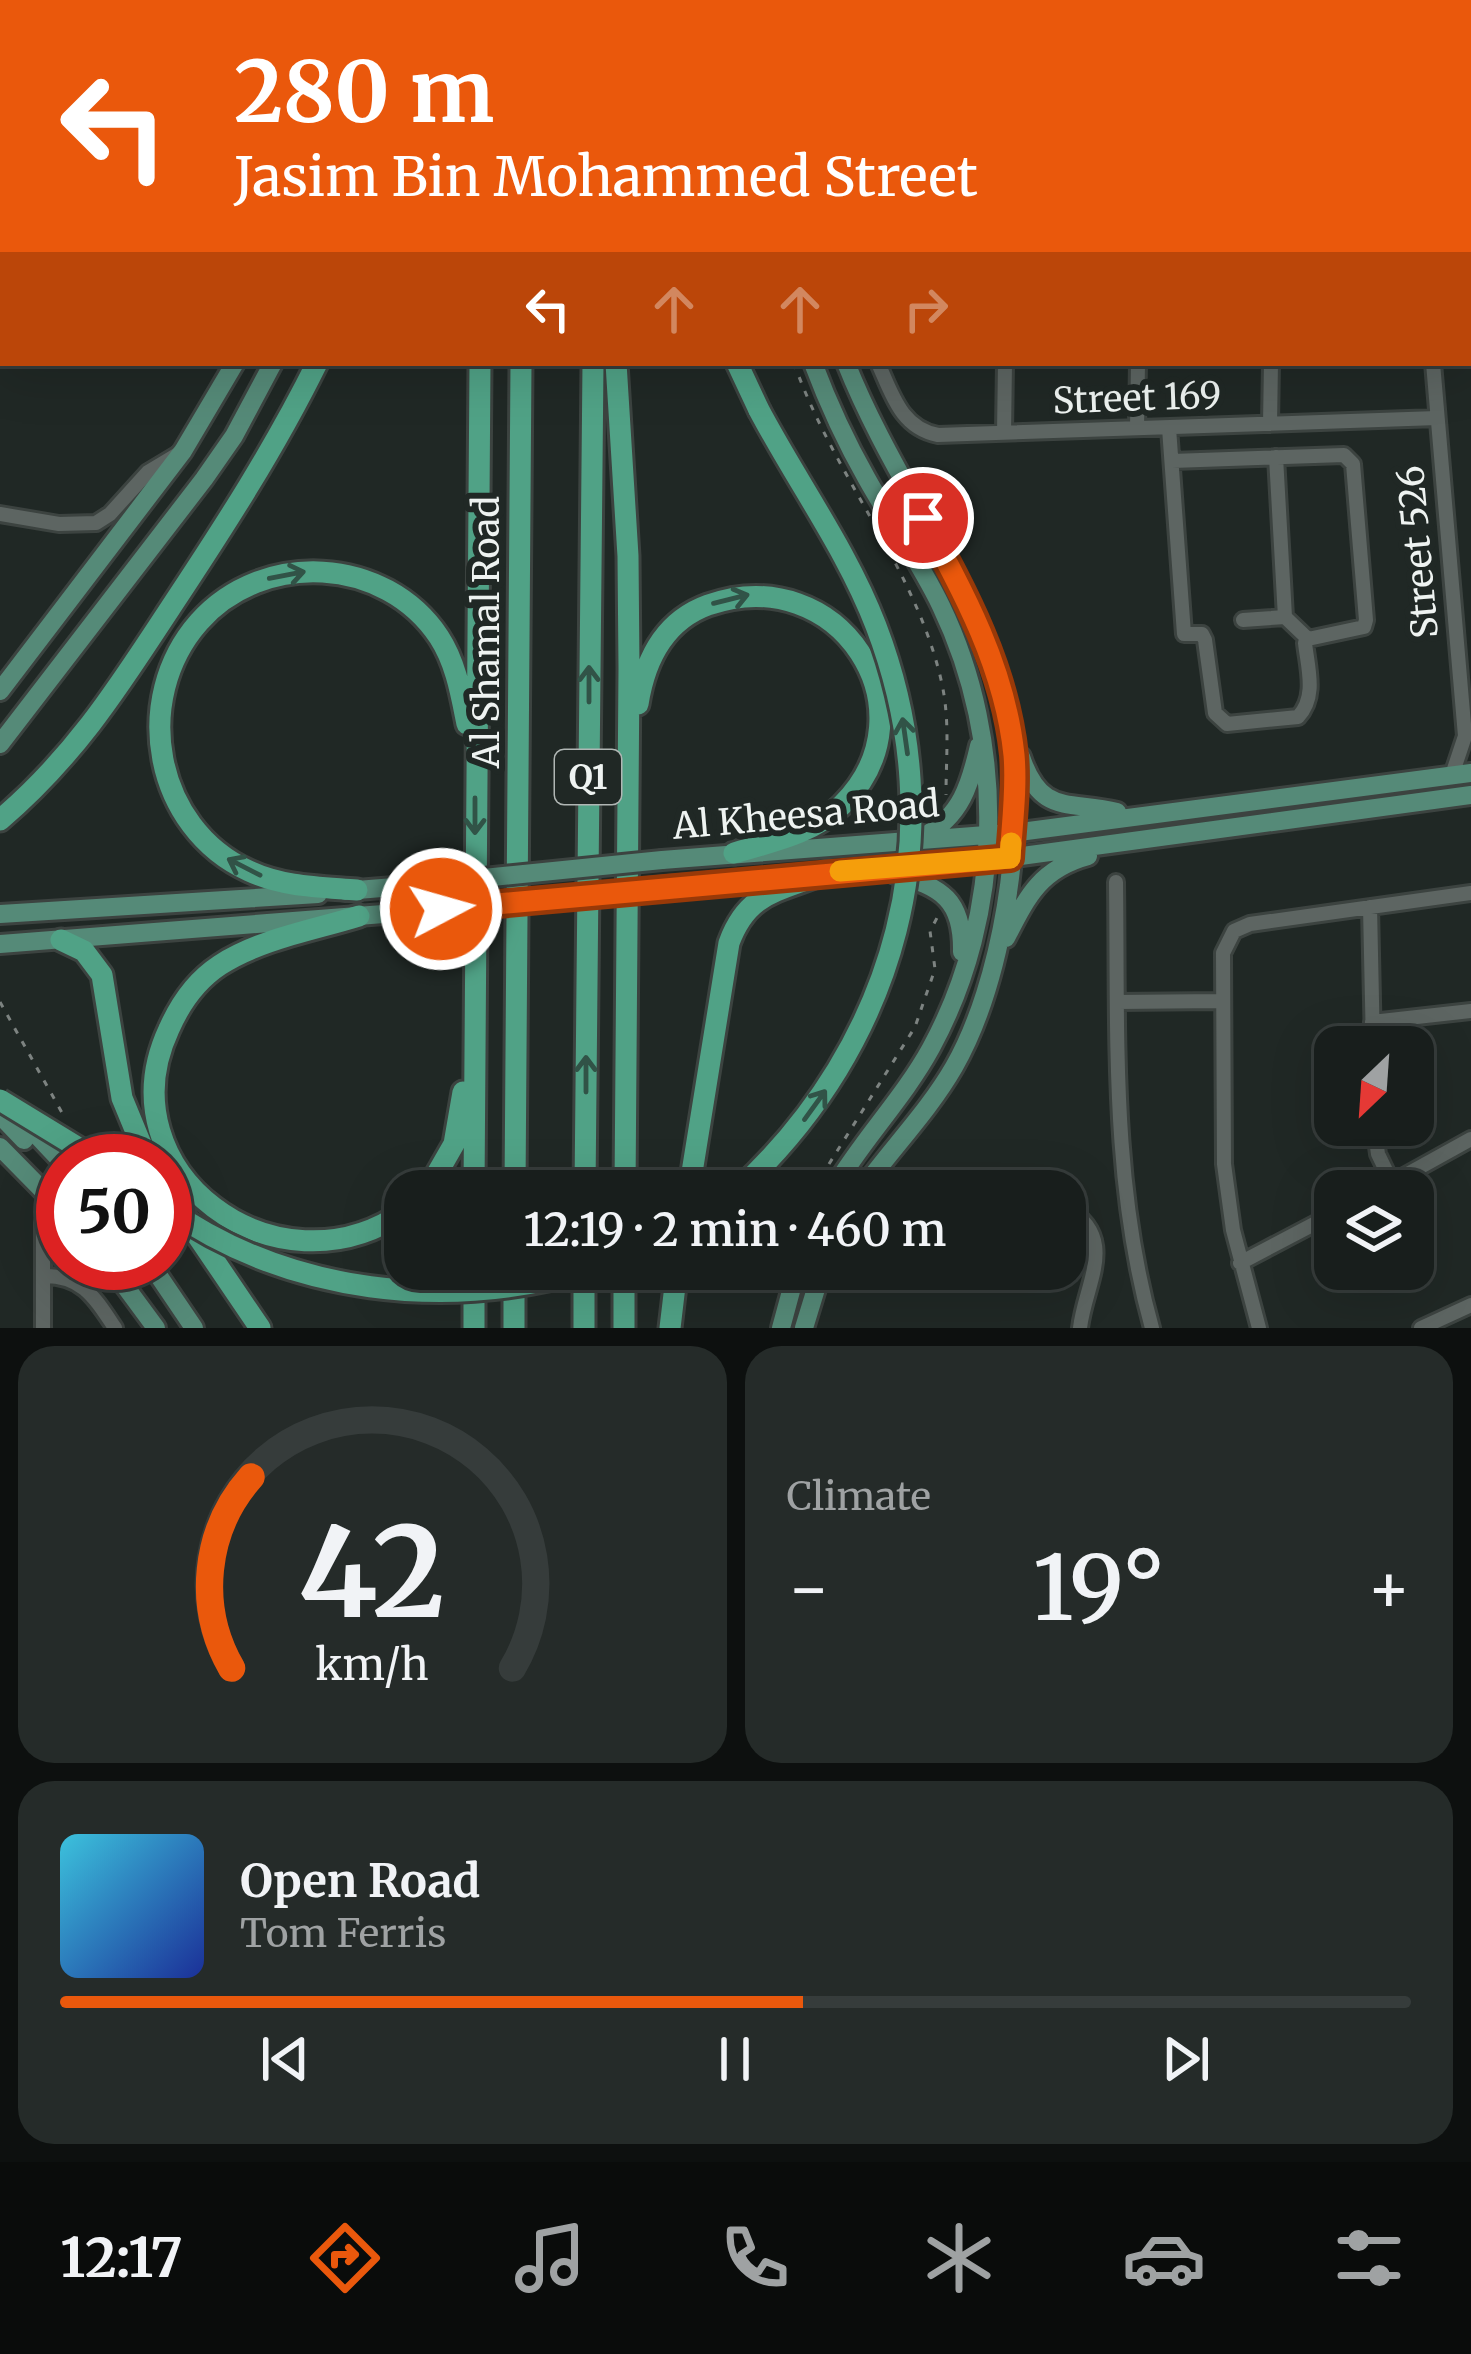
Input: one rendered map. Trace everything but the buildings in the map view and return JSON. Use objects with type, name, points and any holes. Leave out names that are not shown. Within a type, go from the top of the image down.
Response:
[{"type":"highway","points":[[0,820],[44,782],[84,735],[211,546],[286,425],[316,366]]},
{"type":"highway","points":[[474,1170],[480,366]]},
{"type":"highway","name":"Al Shamal Road","points":[[514,1170],[520,366]]},
{"type":"highway","name":"Q1","points":[[585,1170],[593,366]]},
{"type":"highway","points":[[616,366],[628,556],[625,1170]]},
{"type":"highway","points":[[738,366],[853,573],[876,625],[905,732],[911,832],[897,934],[863,1028],[806,1118],[756,1170]]},
{"type":"highway","points":[[357,890],[279,882],[249,872],[209,844],[178,806],[161,757],[160,711],[174,662],[202,619],[241,590],[293,573],[344,574],[391,592],[416,610],[442,640],[455,670],[475,765]]},
{"type":"highway","points":[[630,752],[649,662],[672,626],[700,608],[758,594],[791,599],[822,613],[849,636],[868,667],[878,717],[870,763],[858,786],[818,824],[734,853]]},
{"type":"highway","points":[[692,1170],[728,943],[736,922],[757,900],[827,872]]},
{"type":"highway","points":[[359,916],[251,949],[204,978],[184,1000],[165,1037],[157,1110],[163,1135],[184,1178],[224,1216],[250,1231],[289,1241],[332,1241],[384,1224]]},
{"type":"highway","points":[[62,940],[84,951],[102,976],[122,1098],[137,1134]]},
{"type":"highway","points":[[439,1170],[454,1144],[474,1032]]},
{"type":"highway","points":[[0,1097],[58,1134]]},
{"type":"highway","points":[[192,1223],[229,1245],[281,1266],[384,1288]]},
{"type":"highway","points":[[192,1228],[260,1328]]},
{"type":"highway","points":[[398,1290],[496,1290]]},
{"type":"highway","points":[[474,1290],[474,1328]]},
{"type":"highway","points":[[514,1290],[514,1328]]},
{"type":"highway","points":[[584,1328],[586,1290]]},
{"type":"highway","points":[[624,1328],[625,1290]]},
{"type":"highway","points":[[670,1328],[675,1290]]},
{"type":"main road","points":[[0,695],[183,452],[233,366]]},
{"type":"main road","points":[[0,744],[204,479],[234,436],[271,366]]},
{"type":"main road","points":[[814,366],[848,443],[941,605],[966,668],[982,733],[988,835],[977,919],[947,1014],[918,1069],[847,1170]]},
{"type":"main road","points":[[847,366],[887,455],[980,629],[996,671],[1015,777],[1010,858],[983,1002],[956,1064],[878,1170]]},
{"type":"main road","points":[[920,838],[958,809],[982,733]]},
{"type":"main road","points":[[1011,735],[1027,775],[1042,795],[1062,805],[1102,808],[1127,816]]},
{"type":"main road","name":"Al Kheesa Road","points":[[0,910],[31,913],[139,907],[1012,833],[1461,774]]},
{"type":"main road","points":[[2,940],[62,940],[985,862],[1471,795]]},
{"type":"main road","points":[[994,958],[1027,896],[1045,874],[1121,842]]},
{"type":"main road","points":[[873,868],[926,883],[949,900],[962,929],[962,975]]},
{"type":"main road","points":[[2,940],[139,907]]},
{"type":"main road","points":[[0,1097],[36,1135]]},
{"type":"main road","points":[[0,1115],[36,1149]]},
{"type":"main road","points":[[0,1147],[36,1184]]},
{"type":"main road","points":[[128,1290],[157,1328]]},
{"type":"main road","points":[[169,1290],[194,1328]]},
{"type":"main road","points":[[781,1328],[791,1290]]},
{"type":"main road","points":[[804,1328],[816,1290]]},
{"type":"street","name":"Street 169","points":[[879,366],[904,416],[922,431],[938,435],[1437,418]]},
{"type":"street","points":[[1004,433],[1005,366]]},
{"type":"street","points":[[1137,428],[1138,366]]},
{"type":"street","points":[[1270,424],[1271,366]]},
{"type":"street","name":"Street 526","points":[[1433,366],[1468,742],[1461,774]]},
{"type":"street","points":[[1169,428],[1184,634],[1202,634],[1205,640],[1215,713],[1227,724],[1298,717],[1311,689],[1308,638],[1358,629],[1366,620],[1355,471],[1344,454],[1172,461]]},
{"type":"street","points":[[0,514],[58,524],[96,523],[148,472],[183,452]]},
{"type":"street","points":[[1276,457],[1285,617],[1308,638]]},
{"type":"street","points":[[1454,614],[1471,612]]},
{"type":"street","points":[[1243,620],[1285,617]]},
{"type":"street","points":[[1116,882],[1123,1180],[1135,1261],[1152,1328]]},
{"type":"street","points":[[1259,1328],[1240,1263],[1224,1164],[1222,953],[1234,931],[1250,925],[1471,893]]},
{"type":"street","points":[[1370,907],[1372,1026]]},
{"type":"street","points":[[1118,1002],[1220,1001]]},
{"type":"street","points":[[1372,1022],[1471,1011]]},
{"type":"street","points":[[1415,1170],[1471,1139]]},
{"type":"street","points":[[1240,1263],[1314,1224]]},
{"type":"street","points":[[1080,1328],[1096,1252],[1086,1226]]},
{"type":"street","points":[[43,1290],[43,1328]]},
{"type":"street","points":[[87,1290],[115,1328]]},
{"type":"street","points":[[1421,1328],[1471,1305]]},
{"type":"path","points":[[795,366],[832,455],[907,586],[927,634],[946,711],[946,797],[958,809]]},
{"type":"path","points":[[826,1170],[916,1027],[935,969],[930,932],[949,900]]},
{"type":"path","points":[[0,1002],[73,1132]]},
{"type":"slow traffic","points":[[840,871],[1010,858],[1011,843]]},
{"type":"route","points":[[441,909],[1010,858],[1015,777],[1002,692],[965,596],[923,518]]}]
